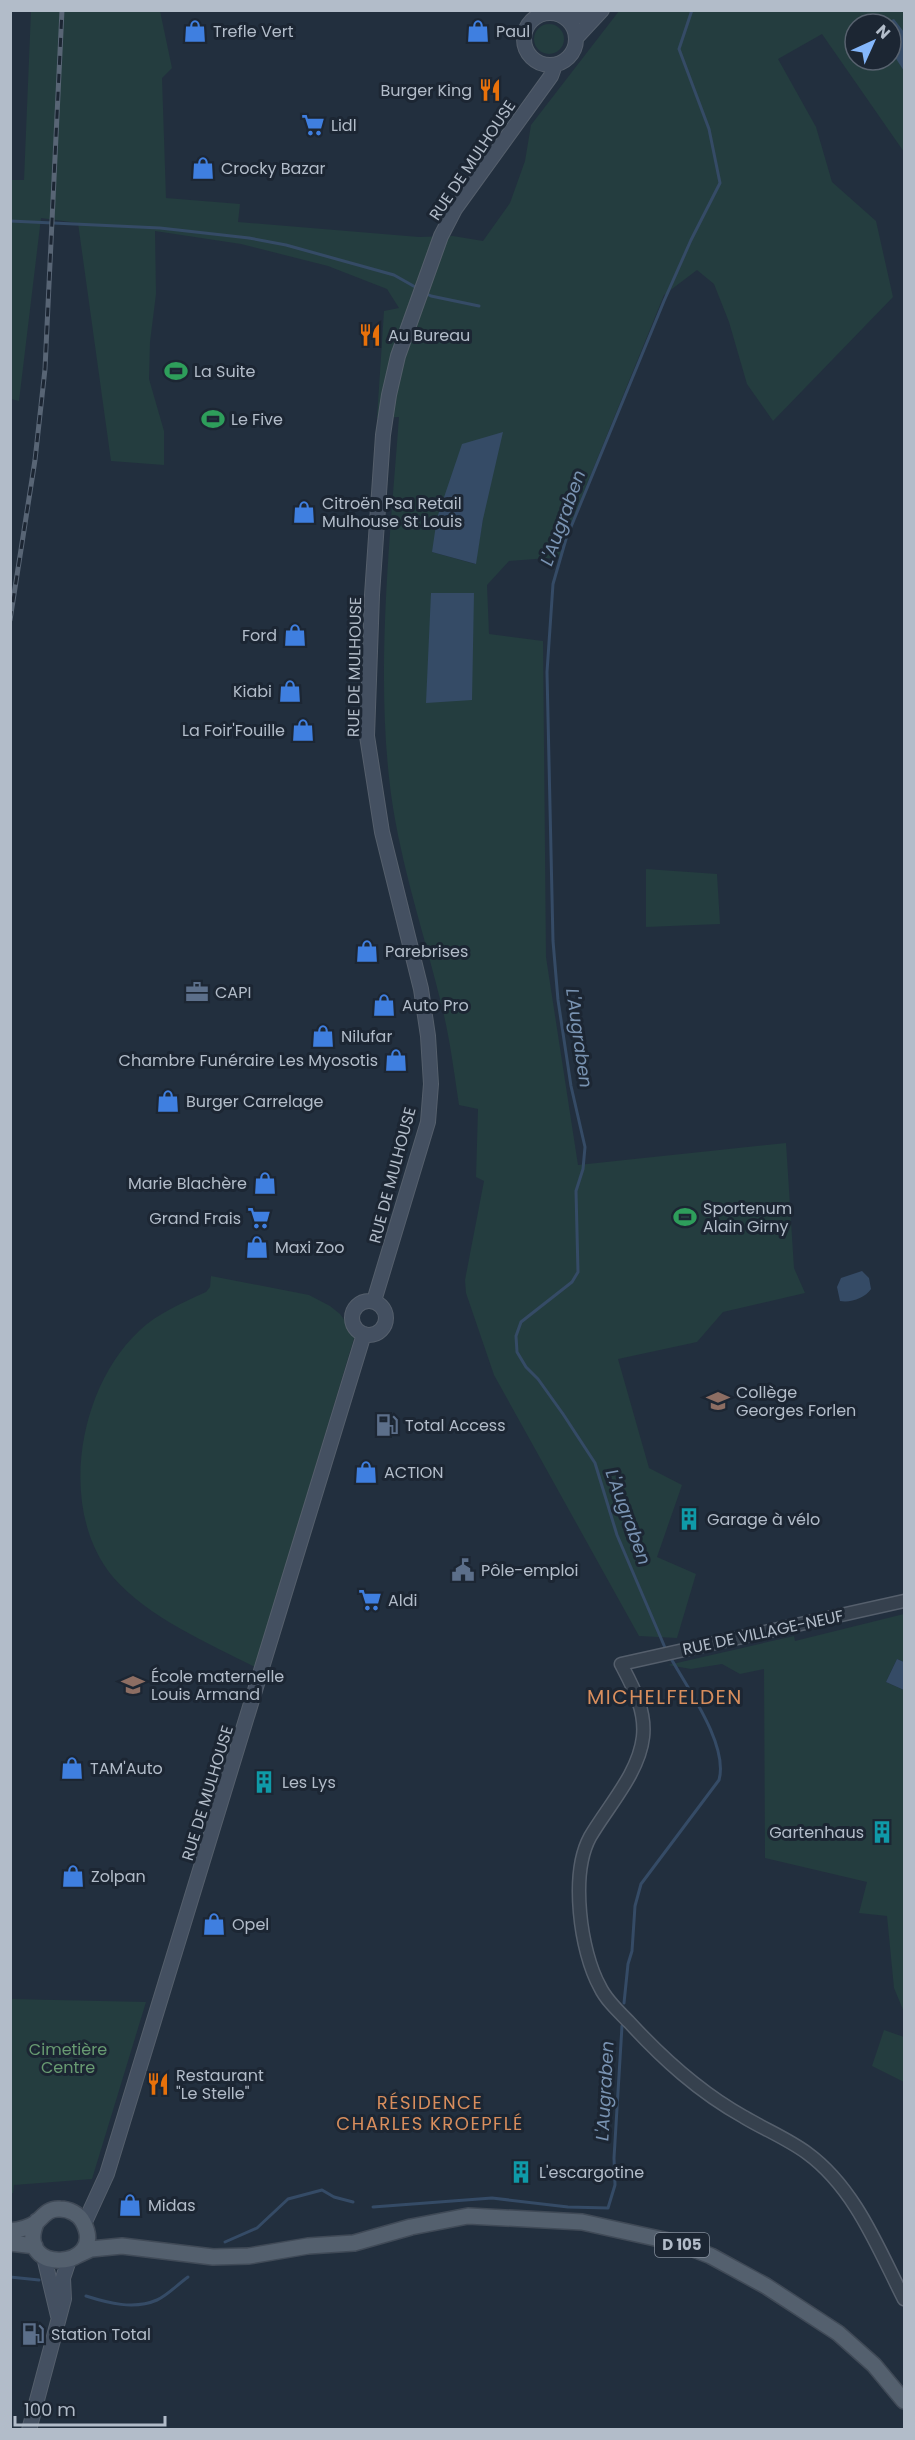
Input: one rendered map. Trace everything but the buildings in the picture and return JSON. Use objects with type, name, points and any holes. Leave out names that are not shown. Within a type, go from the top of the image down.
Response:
[{"type":"main road","points":[[565,17],[573,28],[576,38],[573,52],[555,65],[544,65],[535,59],[527,47],[525,37],[532,20],[538,15],[548,13],[577,17],[589,10]]},
{"type":"main road","points":[[576,38],[602,10]]},
{"type":"main road","name":"RUE DE MULHOUSE","points":[[535,59],[539,80],[537,95]]},
{"type":"main road","name":"RUE DE MULHOUSE","points":[[374,1301],[428,1122],[431,1084],[428,1036],[421,989],[382,832],[367,736],[383,435],[398,356],[441,236],[455,209],[551,76],[555,65]]},
{"type":"main road","points":[[374,1301],[385,1310],[386,1323],[375,1334],[364,1334],[355,1328],[353,1312],[360,1303],[374,1301]]},
{"type":"main road","name":"RUE DE MULHOUSE","points":[[85,2227],[107,2174],[364,1334]]},
{"type":"main road","points":[[69,2210],[99,2192]]},
{"type":"main road","points":[[10,2231],[27,2227],[49,2211],[59,2208],[69,2210],[81,2218],[85,2227],[85,2244],[63,2278],[64,2299],[29,2430]]},
{"type":"main road","name":"D 105","points":[[74,2258],[91,2249],[122,2246],[213,2257],[249,2256],[308,2246],[354,2243],[411,2227],[468,2216],[582,2222],[678,2243],[711,2256],[766,2286],[838,2333],[874,2365],[904,2401]]},
{"type":"main road","points":[[37,2221],[33,2233],[58,2318]]},
{"type":"main road","name":"D 105","points":[[85,2227],[122,2246]]},
{"type":"main road","points":[[10,2243],[40,2251],[52,2261],[74,2258]]},
{"type":"street","name":"RUE DE VILLAGE-NEUF","points":[[904,1601],[621,1664],[642,1714],[642,1745],[633,1766],[589,1840],[580,1876],[581,1925],[589,1958],[600,1988],[652,2047],[688,2080],[713,2099],[807,2152],[833,2176],[868,2229],[904,2299]]},
{"type":"green space","points":[[31,11],[160,11],[172,68],[162,78],[166,198],[240,204],[238,222],[419,237],[453,236],[483,241],[510,203],[525,161],[531,125],[619,11],[904,11],[904,152],[848,72],[903,72],[903,12],[843,12],[843,64],[822,34],[778,59],[816,127],[832,182],[876,221],[893,297],[773,421],[747,384],[729,322],[714,284],[697,270],[664,295],[561,548],[562,557],[509,561],[487,585],[489,634],[543,641],[546,957],[578,1165],[786,1143],[794,1268],[805,1293],[723,1312],[697,1342],[618,1359],[649,1468],[682,1485],[657,1557],[696,1574],[677,1638],[639,1636],[494,1375],[466,1293],[465,1280],[484,1181],[476,1177],[478,1109],[459,1105],[445,1019],[395,821],[386,748],[384,654],[388,558],[399,417],[377,418],[384,311],[399,308],[387,289],[328,266],[241,244],[155,231],[156,294],[150,342],[149,379],[164,431],[164,465],[111,461],[78,223],[41,218],[19,401],[11,399],[10,180],[24,180]],"holes":[[[483,519],[475,564],[432,552]]]},
{"type":"green space","points":[[549,24],[560,28],[564,39],[560,50],[549,54],[538,50],[534,39],[538,28]]},
{"type":"green space","points":[[646,869],[717,874],[720,924],[646,927]]},
{"type":"green space","points":[[211,1276],[309,1295],[340,1314],[355,1335],[255,1667],[160,1617],[143,1605],[113,1577],[96,1550],[85,1518],[81,1485],[82,1450],[89,1416],[101,1384],[118,1355],[139,1331],[154,1319],[206,1292],[210,1287]]},
{"type":"green space","points":[[904,1614],[904,1662],[897,1659],[886,1682],[904,1690],[904,2012],[894,1988],[887,1916],[859,1913],[867,1882],[765,1858],[764,1669],[740,1674],[722,1664],[691,1669],[668,1665],[794,1636],[795,1641]]},
{"type":"green space","name":"Cimetière Centre","points":[[10,1999],[146,2002],[92,2179],[14,2185],[13,2193],[11,2193]]},
{"type":"green space","points":[[884,2030],[904,2037],[904,2082],[872,2066]]},
{"type":"water","points":[[903,31],[904,32],[904,71],[903,69]]},
{"type":"water","points":[[503,432],[483,519],[476,564],[432,552],[437,518],[462,444]]},
{"type":"water","points":[[431,593],[474,593],[472,700],[426,703]]},
{"type":"water","points":[[862,1271],[869,1278],[871,1289],[857,1299],[840,1301],[837,1287],[841,1278]]},
{"type":"water","points":[[897,1659],[904,1662],[904,1690],[886,1682]]},
{"type":"waterway","name":"L'Augraben","points":[[666,1650],[617,1535],[595,1463],[538,1379],[526,1367],[517,1352],[516,1336],[521,1322],[572,1282],[578,1272],[576,1191],[583,1169],[585,1147],[571,1086],[558,1000],[553,941],[547,672],[553,584],[566,539],[664,301],[720,183],[709,129],[679,49],[692,10]]},
{"type":"waterway","points":[[10,221],[160,228],[249,238],[286,245],[394,275],[417,288]]},
{"type":"waterway","points":[[425,293],[479,306]]},
{"type":"waterway","name":"L'Augraben","points":[[624,2003],[628,1964],[632,1951],[635,1906],[641,1884],[719,1780],[718,1750],[712,1733],[669,1655]]},
{"type":"waterway","name":"L'Augraben","points":[[373,2207],[492,2198],[568,2207],[608,2208],[615,2185],[614,2158],[622,2026]]},
{"type":"waterway","name":"L'Augraben","points":[[225,2242],[257,2228],[288,2199],[322,2190],[334,2197],[353,2202]]},
{"type":"waterway","name":"L'Augraben","points":[[10,2277],[39,2280]]},
{"type":"waterway","name":"L'Augraben","points":[[86,2296],[103,2301],[139,2305],[157,2300],[188,2277]]},
{"type":"railway","points":[[10,620],[35,460],[45,369],[62,10]]},
{"type":"place","name":"Trefle Vert","points":[[195,31]]},
{"type":"place","name":"Paul","points":[[478,31]]},
{"type":"place","name":"Burger King","points":[[490,90]]},
{"type":"place","name":"Lidl","points":[[313,125]]},
{"type":"place","name":"Crocky Bazar","points":[[203,168]]},
{"type":"place","name":"Au Bureau","points":[[370,335]]},
{"type":"place","name":"La Suite","points":[[176,371]]},
{"type":"place","name":"Le Five","points":[[213,419]]},
{"type":"place","name":"Citroën Psa Retail Mulhouse St Louis","points":[[304,512]]},
{"type":"place","name":"Ford","points":[[295,635]]},
{"type":"place","name":"Kiabi","points":[[290,691]]},
{"type":"place","name":"La Foir'Fouille","points":[[303,730]]},
{"type":"place","name":"Parebrises","points":[[367,951]]},
{"type":"place","name":"CAPI","points":[[197,992]]},
{"type":"place","name":"Auto Pro","points":[[384,1005]]},
{"type":"place","name":"Nilufar","points":[[323,1036]]},
{"type":"place","name":"Chambre Funéraire Les Myosotis","points":[[396,1060]]},
{"type":"place","name":"Burger Carrelage","points":[[168,1101]]},
{"type":"place","name":"Marie Blachère","points":[[265,1183]]},
{"type":"place","name":"Sportenum Alain Girny","points":[[685,1217]]},
{"type":"place","name":"Grand Frais","points":[[259,1218]]},
{"type":"place","name":"Maxi Zoo","points":[[257,1247]]},
{"type":"place","name":"Collège Georges Forlen","points":[[718,1401]]},
{"type":"place","name":"Total Access","points":[[387,1425]]},
{"type":"place","name":"ACTION","points":[[366,1472]]},
{"type":"place","name":"Garage à vélo","points":[[689,1519]]},
{"type":"place","name":"Pôle-emploi","points":[[463,1570]]},
{"type":"place","name":"Aldi","points":[[370,1600]]},
{"type":"place","name":"École maternelle Louis Armand","points":[[133,1685]]},
{"type":"place","name":"TAM'Auto","points":[[72,1768]]},
{"type":"place","name":"Les Lys","points":[[264,1782]]},
{"type":"place","name":"Gartenhaus","points":[[882,1832]]},
{"type":"place","name":"Zolpan","points":[[73,1876]]},
{"type":"place","name":"Opel","points":[[214,1924]]},
{"type":"place","name":"Restaurant \"Le Stelle\"","points":[[158,2084]]},
{"type":"place","name":"L'escargotine","points":[[521,2172]]},
{"type":"place","name":"Midas","points":[[130,2205]]},
{"type":"place","name":"Station Total","points":[[33,2334]]},
{"type":"district","name":"MICHELFELDEN","points":[[665,1697]]},
{"type":"district","name":"RÉSIDENCE CHARLES KROEPFLÉ","points":[[430,2113]]}]
